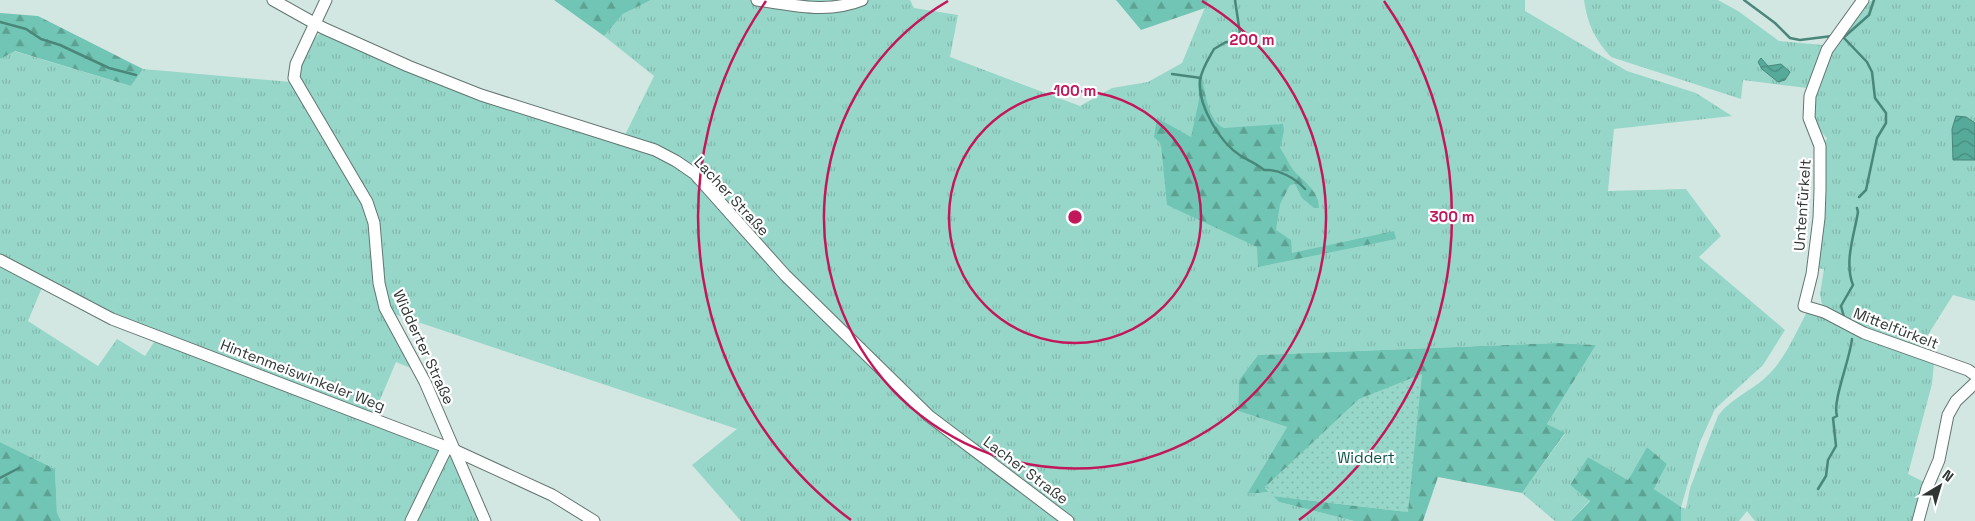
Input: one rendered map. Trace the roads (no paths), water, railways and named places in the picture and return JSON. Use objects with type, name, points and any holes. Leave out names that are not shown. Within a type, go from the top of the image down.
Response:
[{"type":"street","name":"Lacher Straße","points":[[274,0],[315,23],[408,66],[481,96],[623,138],[655,150],[676,161],[695,174],[785,275],[929,416],[1068,521]]},
{"type":"street","points":[[315,23],[326,0]]},
{"type":"street","points":[[757,0],[823,8],[842,6],[862,0]]},
{"type":"street","name":"Untenfürkelt","points":[[1806,308],[1804,301],[1810,283],[1819,218],[1820,171],[1820,146],[1809,118],[1808,107],[1813,84],[1831,44],[1863,0]]},
{"type":"street","name":"Widderter Straße","points":[[315,23],[296,64],[294,78],[369,207],[374,223],[379,282],[385,308],[425,382],[451,449],[485,521]]},
{"type":"street","name":"Hintenmeiswinkeler Weg","points":[[0,260],[120,322],[324,398],[451,449],[552,495],[594,521]]},
{"type":"street","name":"Mittelfürkelt","points":[[1806,308],[1824,312],[1864,334],[1904,346],[1968,370],[1975,375]]},
{"type":"street","points":[[1918,521],[1926,488],[1939,460],[1948,415],[1956,401],[1975,383]]},
{"type":"street","points":[[411,521],[451,449]]},
{"type":"water","points":[[1761,58],[1768,66],[1781,64],[1790,72],[1785,80],[1778,82],[1762,69],[1758,62]]},
{"type":"water","points":[[1956,116],[1966,117],[1975,123],[1975,160],[1953,160],[1952,129]]},
{"type":"waterway","points":[[1235,0],[1241,40],[1237,43],[1226,42],[1214,49],[1206,64],[1200,81],[1200,91],[1207,112],[1218,133],[1233,150],[1264,170],[1286,175],[1305,189]]},
{"type":"waterway","points":[[1744,0],[1775,23],[1790,38],[1800,40],[1832,36]]},
{"type":"waterway","points":[[1843,38],[1869,15],[1874,0]]},
{"type":"waterway","points":[[0,22],[26,29],[41,39],[60,45],[109,68],[136,75]]},
{"type":"waterway","points":[[1844,38],[1867,62],[1872,72],[1875,98],[1886,113],[1886,123],[1877,138],[1866,190],[1859,197]]},
{"type":"waterway","points":[[1172,74],[1201,78]]},
{"type":"waterway","points":[[1844,317],[1841,306],[1853,285],[1849,267],[1858,212],[1857,208]]},
{"type":"waterway","points":[[1818,489],[1826,476],[1828,460],[1836,446],[1833,418],[1837,416],[1837,401],[1852,339]]},
{"type":"waterway","points":[[0,478],[19,468]]},
{"type":"park label","name":"Widdert","points":[[1366,457]]}]
